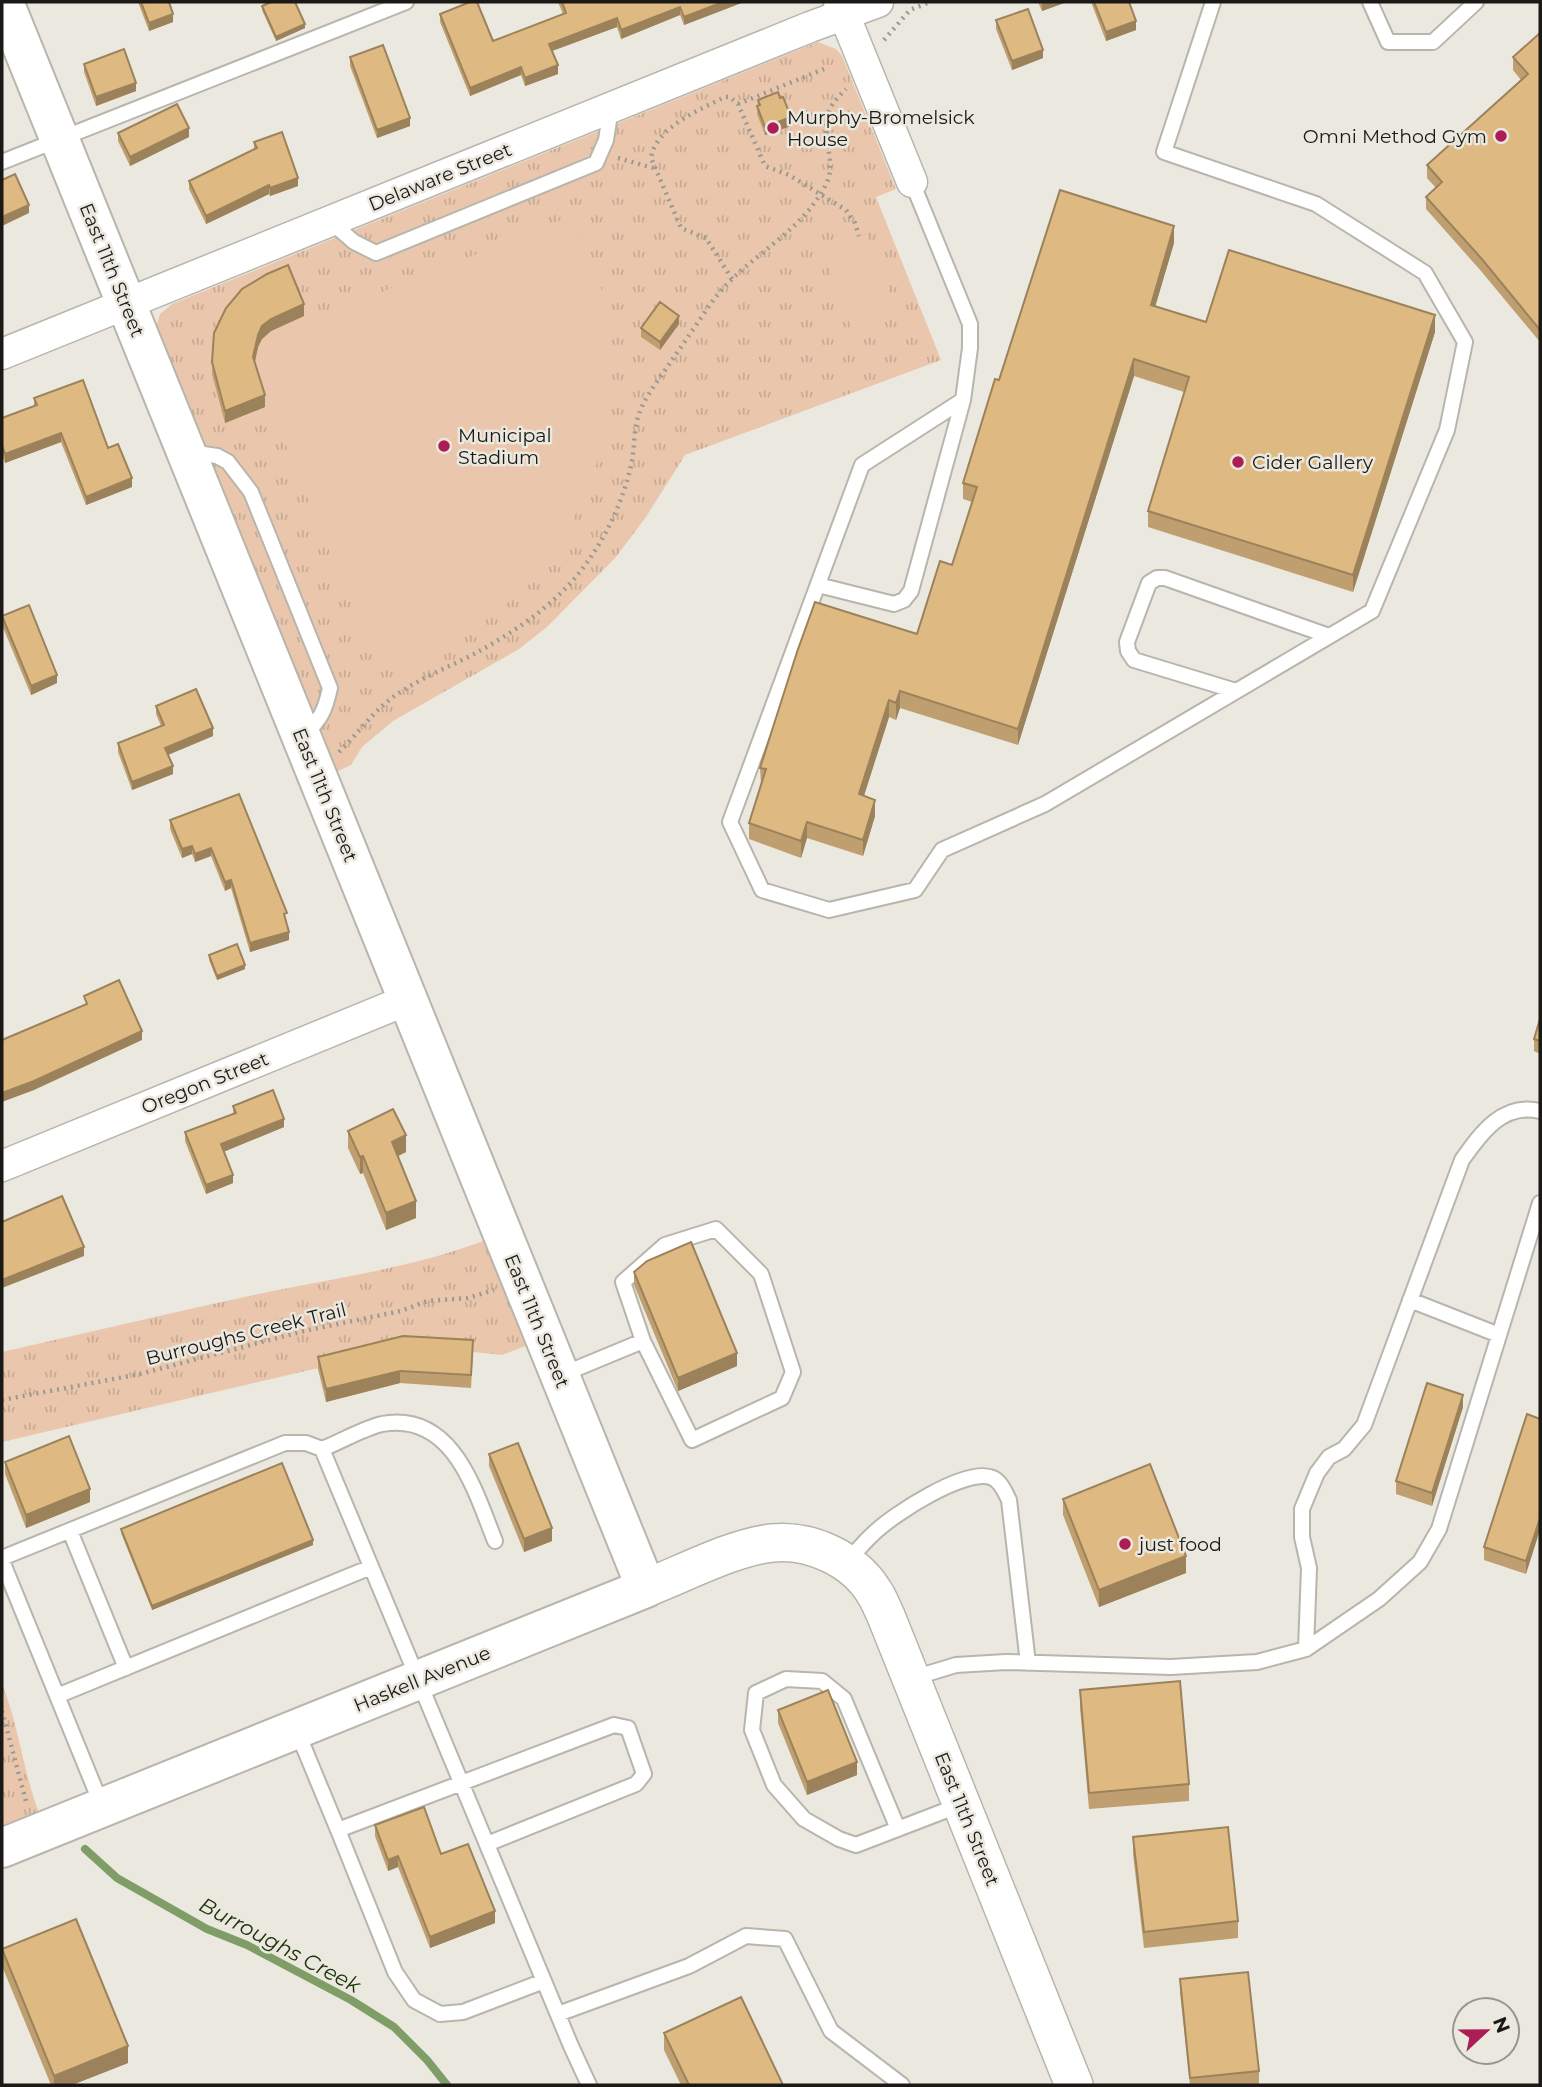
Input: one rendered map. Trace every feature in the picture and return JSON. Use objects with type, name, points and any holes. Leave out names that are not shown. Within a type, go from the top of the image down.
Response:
[{"type":"main road","name":"East 11th Street","points":[[4,2],[646,1588]]},
{"type":"main road","name":"Haskell Avenue","points":[[2,1849],[646,1588]]},
{"type":"street","name":"Delaware Street","points":[[2,354],[611,108],[841,8],[878,2]]},
{"type":"street","points":[[841,8],[912,182]]},
{"type":"street","name":"Oregon Street","points":[[2,1166],[407,1000]]},
{"type":"street","name":"Haskell Avenue","points":[[646,1588],[733,1553],[774,1542],[827,1552],[846,1563]]},
{"type":"street","name":"East 11th Street","points":[[846,1563],[862,1576],[874,1591],[1074,2085]]},
{"type":"lane","points":[[2,162],[406,2]]},
{"type":"lane","points":[[963,400],[862,465],[730,822],[762,890],[829,910],[915,890],[942,850],[1045,804],[1372,611],[1447,430],[1465,342],[1425,274],[1316,204],[1164,152],[1213,2]]},
{"type":"lane","points":[[1370,2],[1388,42],[1433,43],[1476,2]]},
{"type":"lane","points":[[330,221],[354,242],[376,253],[596,163],[606,140],[611,108]]},
{"type":"lane","points":[[818,585],[894,604],[904,600],[911,591],[963,400],[971,348],[970,324],[912,182]]},
{"type":"lane","points":[[1236,691],[1134,660],[1128,651],[1127,642],[1150,583],[1165,578],[1329,636]]},
{"type":"lane","points":[[1306,1649],[1309,1568],[1302,1536],[1302,1509],[1317,1473],[1329,1457],[1344,1449],[1364,1425],[1468,1150],[1489,1124],[1507,1114],[1529,1108],[1540,1111]]},
{"type":"lane","points":[[911,1679],[956,1664],[1171,1667],[1257,1662],[1306,1649],[1379,1600],[1420,1562],[1439,1529],[1540,1203]]},
{"type":"lane","points":[[716,1229],[761,1274],[793,1372],[782,1398],[692,1440],[643,1341],[623,1282],[665,1245],[716,1229]]},
{"type":"lane","points":[[1410,1300],[1499,1335]]},
{"type":"lane","points":[[560,1376],[643,1341]]},
{"type":"lane","points":[[102,1808],[2,1560],[285,1443],[306,1443],[322,1449],[382,1424],[410,1424],[439,1436],[457,1455],[495,1541]]},
{"type":"lane","points":[[322,1449],[589,2085]]},
{"type":"lane","points":[[846,1563],[872,1534],[931,1493],[972,1477],[990,1477],[999,1483],[1009,1500],[1028,1663]]},
{"type":"lane","points":[[69,1531],[126,1668]]},
{"type":"lane","points":[[57,1696],[371,1567]]},
{"type":"lane","points":[[898,1829],[844,1699],[822,1681],[786,1679],[756,1693],[752,1730],[774,1785],[804,1819],[839,1839],[856,1845],[962,1805]]},
{"type":"lane","points":[[338,1830],[614,1726],[628,1728],[644,1774],[636,1784],[487,1844]]},
{"type":"lane","points":[[296,1730],[395,1972],[414,2000],[440,2014],[463,2012],[544,1981]]},
{"type":"lane","points":[[558,2014],[689,1966],[746,1936],[785,1939],[831,2031],[902,2085]]},
{"type":"path","points":[[880,46],[910,10],[930,2]]},
{"type":"path","points":[[738,104],[824,69]]},
{"type":"path","points":[[336,755],[383,704],[417,682],[473,654],[522,624],[543,609],[580,571],[603,537],[624,491],[632,464],[636,427],[649,395],[713,300],[732,279],[798,223],[820,194],[828,179],[830,162],[826,122],[831,106],[848,85]]},
{"type":"path","points":[[732,279],[706,238],[681,228],[651,158],[653,146],[663,135],[684,119],[725,97],[730,97],[738,104],[765,166],[789,175],[846,210],[855,223],[859,236]]},
{"type":"path","points":[[600,153],[654,168]]},
{"type":"path","name":"Burroughs Creek Trail","points":[[2,1400],[140,1374],[303,1331],[401,1311],[427,1301],[468,1298],[495,1290]]},
{"type":"path","points":[[2,1711],[27,1807]]},
{"type":"green space","points":[[818,42],[836,49],[842,56],[896,189],[876,197],[941,360],[685,455],[646,517],[616,557],[547,627],[519,649],[393,721],[362,747],[351,765],[334,773],[155,330],[160,314],[172,304]]},
{"type":"green space","name":"Municipal Stadium","points":[[571,216],[593,262],[606,311],[612,361],[609,411],[598,460],[580,507],[554,550],[506,604],[455,640],[379,671],[274,416],[263,399],[256,376],[257,350],[267,335],[285,324],[301,318],[317,318]]},
{"type":"green space","points":[[866,234],[898,317],[854,335],[822,251]]},
{"type":"green space","points":[[486,1240],[528,1345],[502,1355],[473,1352],[314,1369],[2,1442],[2,1352],[239,1298],[407,1264]]},
{"type":"green space","points":[[2,1684],[39,1813],[2,1828]]},
{"type":"building","points":[[141,2],[169,2],[173,14],[149,23]]},
{"type":"building","points":[[271,2],[295,2],[305,24],[276,37],[262,6]]},
{"type":"building","points":[[470,2],[477,2],[493,41],[566,13],[562,2],[723,2],[684,17],[680,7],[621,30],[617,18],[549,44],[558,65],[525,78],[521,67],[470,88],[440,14]]},
{"type":"building","points":[[1094,2],[1129,2],[1136,21],[1106,32]]},
{"type":"building","points":[[1028,9],[1043,50],[1012,61],[996,20]]},
{"type":"building","points":[[1540,33],[1540,330],[1426,197],[1442,182],[1427,165],[1528,74],[1513,57]]},
{"type":"building","points":[[383,45],[410,118],[377,130],[350,57]]},
{"type":"building","points":[[124,49],[136,83],[96,97],[84,64]]},
{"type":"building","points":[[778,92],[780,98],[783,97],[791,117],[765,127],[757,106],[760,105],[758,100]]},
{"type":"building","points":[[177,104],[189,128],[130,157],[118,133]]},
{"type":"building","points":[[282,132],[298,178],[270,188],[269,185],[206,216],[189,181],[257,148],[254,142]]},
{"type":"building","points":[[15,174],[29,205],[2,217],[2,180]]},
{"type":"building","points":[[1060,190],[1174,226],[1151,305],[1206,322],[1229,250],[1435,315],[1353,575],[1148,511],[1189,377],[1134,359],[1018,729],[900,691],[896,703],[889,700],[859,794],[875,800],[863,840],[807,822],[801,841],[749,823],[766,769],[760,768],[815,602],[917,634],[940,561],[952,565],[977,487],[963,483],[995,379],[999,380]]},
{"type":"building","points":[[288,265],[304,304],[271,319],[262,326],[258,335],[253,357],[265,395],[225,411],[212,362],[214,333],[226,308],[242,289]]},
{"type":"building","points":[[660,302],[679,316],[660,342],[641,328]]},
{"type":"building","points":[[83,380],[108,448],[118,444],[132,478],[86,497],[61,433],[5,454],[2,445],[2,418],[37,405],[34,398]]},
{"type":"building","points":[[29,605],[57,675],[31,686],[2,616]]},
{"type":"building","points":[[196,689],[213,728],[165,748],[173,766],[132,782],[118,743],[164,725],[156,706]]},
{"type":"building","points":[[239,794],[287,913],[284,914],[289,932],[250,943],[231,880],[225,882],[211,848],[195,854],[192,846],[182,849],[170,820]]},
{"type":"building","points":[[237,944],[245,965],[217,976],[209,955]]},
{"type":"building","points":[[119,980],[142,1031],[2,1093],[2,1040],[87,1004],[84,996]]},
{"type":"building","points":[[1540,1019],[1540,1041],[1534,1039]]},
{"type":"building","points":[[273,1090],[284,1119],[221,1144],[233,1175],[206,1185],[185,1132],[236,1113],[233,1106]]},
{"type":"building","points":[[393,1109],[406,1135],[392,1142],[416,1201],[386,1213],[363,1156],[360,1157],[348,1131]]},
{"type":"building","points":[[62,1196],[84,1247],[2,1280],[2,1222]]},
{"type":"building","points":[[691,1242],[737,1353],[678,1378],[634,1272],[647,1261]]},
{"type":"building","points":[[403,1336],[473,1340],[471,1375],[400,1371],[326,1389],[318,1357]]},
{"type":"building","points":[[1427,1383],[1463,1395],[1432,1493],[1396,1481]]},
{"type":"building","points":[[1527,1414],[1540,1419],[1540,1518],[1526,1561],[1484,1547]]},
{"type":"building","points":[[69,1436],[90,1489],[26,1515],[5,1462]]},
{"type":"building","points":[[518,1443],[552,1528],[524,1539],[489,1454]]},
{"type":"building","points":[[282,1463],[313,1540],[152,1606],[121,1529]]},
{"type":"building","name":"just food","points":[[1150,1464],[1186,1556],[1099,1590],[1063,1499]]},
{"type":"building","points":[[1180,1681],[1189,1784],[1089,1793],[1080,1690]]},
{"type":"building","points":[[828,1690],[857,1762],[807,1782],[778,1710]]},
{"type":"building","points":[[424,1807],[441,1854],[468,1844],[495,1911],[430,1937],[398,1856],[388,1860],[375,1825]]},
{"type":"building","points":[[1228,1827],[1238,1921],[1144,1932],[1133,1837]]},
{"type":"building","points":[[76,1919],[128,2046],[54,2076],[2,1949]]},
{"type":"building","points":[[1248,1972],[1259,2071],[1190,2078],[1180,1979]]},
{"type":"building","points":[[741,1997],[783,2085],[689,2085],[664,2033]]},
{"type":"waterway","name":"Burroughs Creek","points":[[85,1849],[117,1878],[207,1929],[247,1945],[351,2000],[394,2027],[427,2060],[447,2085]]},
{"type":"place","name":"Murphy-Bromelsick House","points":[[773,128]]},
{"type":"place","name":"Omni Method Gym","points":[[1501,136]]},
{"type":"place","name":"Municipal Stadium","points":[[444,446]]},
{"type":"place","name":"Cider Gallery","points":[[1238,462]]},
{"type":"place","name":"just food","points":[[1125,1544]]}]
